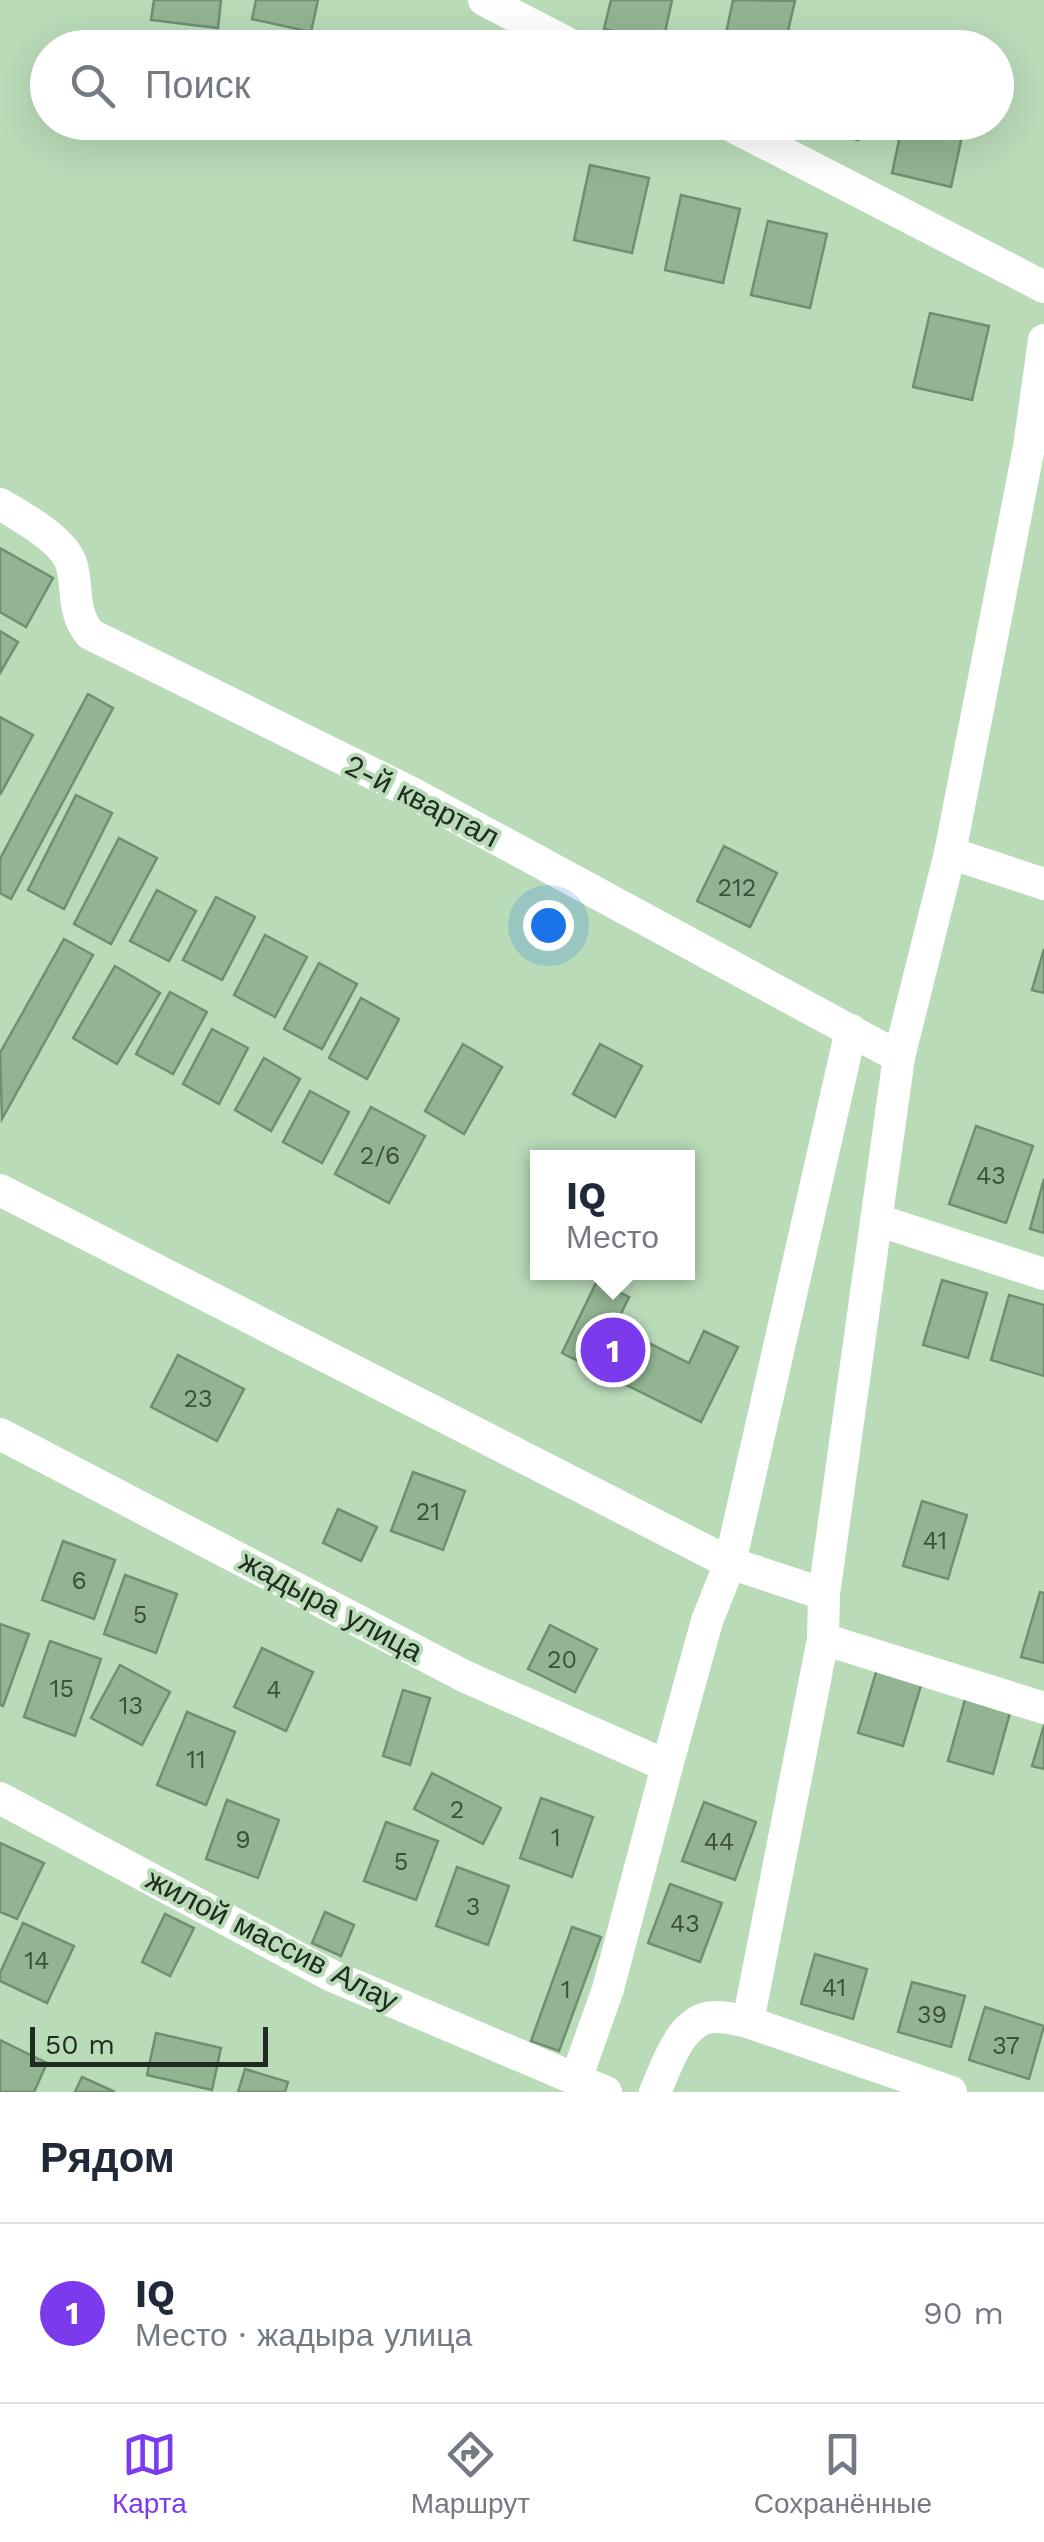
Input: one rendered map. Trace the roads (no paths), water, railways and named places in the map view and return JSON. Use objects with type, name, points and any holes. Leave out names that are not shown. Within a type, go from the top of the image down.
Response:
[{"type":"street","points":[[484,0],[542,30]]},
{"type":"street","points":[[759,140],[1044,287]]},
{"type":"street","points":[[748,2022],[823,1638],[824,1594],[899,1057],[950,853],[1037,449],[1044,340]]},
{"type":"street","name":"2-й квартал","points":[[0,504],[26,518],[72,561],[78,619],[90,634],[412,794],[899,1057]]},
{"type":"street","points":[[950,853],[1044,884]]},
{"type":"street","points":[[591,2086],[608,1989],[667,1766],[707,1621],[730,1563],[850,1030]]},
{"type":"street","points":[[0,1190],[730,1563],[824,1594]]},
{"type":"street","points":[[877,1220],[1044,1274]]},
{"type":"street","name":"жадыра улица","points":[[0,1434],[464,1676],[667,1766]]},
{"type":"street","points":[[823,1638],[1044,1708]]},
{"type":"street","name":"жилой массив Алау","points":[[0,1798],[330,1975],[591,2086]]},
{"type":"street","points":[[655,2092],[681,2037],[703,2018],[716,2016],[748,2022],[951,2092]]},
{"type":"place","name":"IQ","points":[[613,1350]]}]
